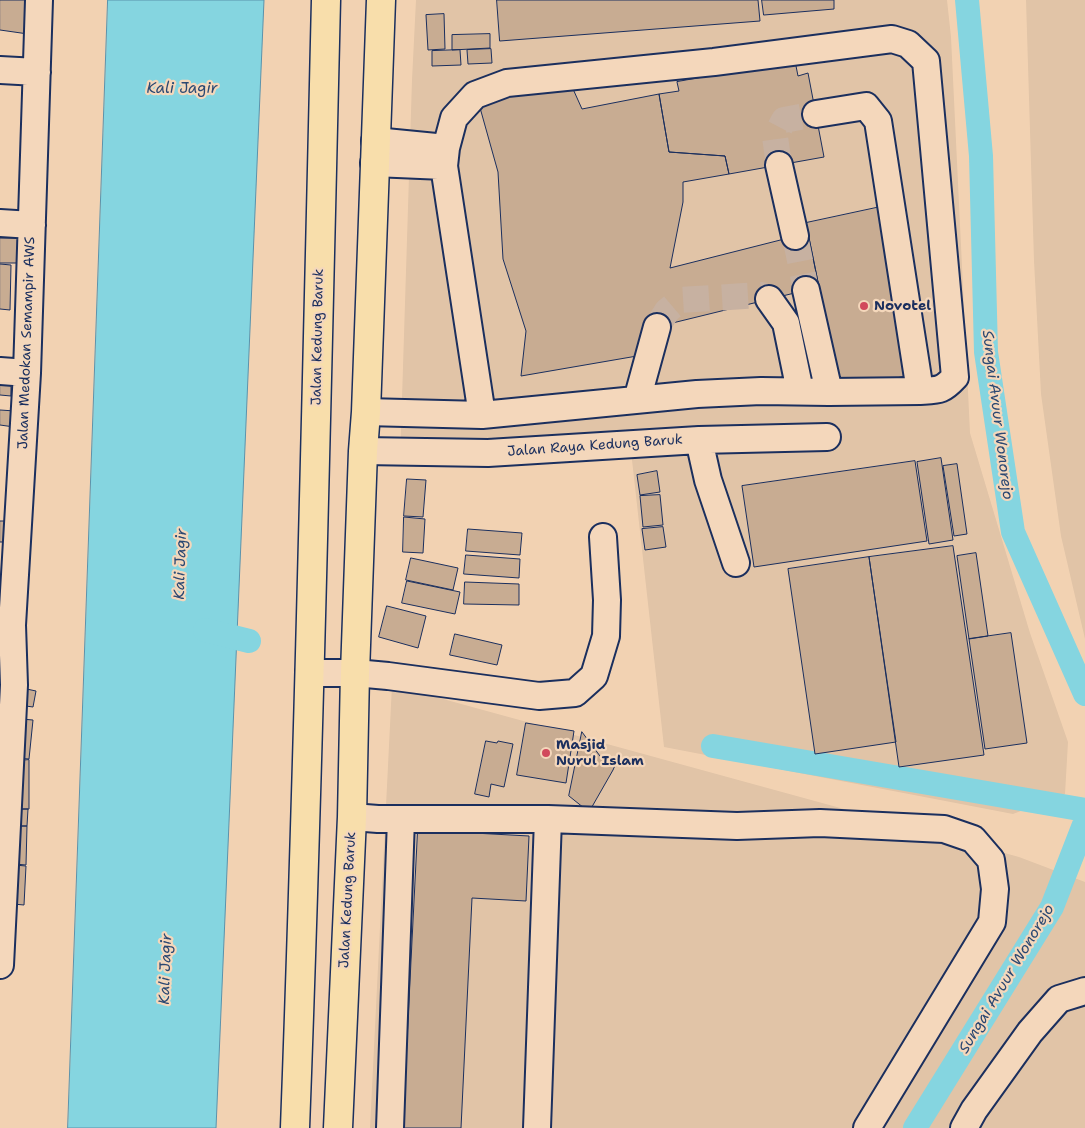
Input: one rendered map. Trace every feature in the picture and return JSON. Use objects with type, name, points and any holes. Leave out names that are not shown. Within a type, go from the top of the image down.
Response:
[{"type":"main road","name":"Jalan Kedung Baruk","points":[[295,1128],[326,0]]},
{"type":"main road","name":"Jalan Kedung Baruk","points":[[338,1128],[352,817],[355,673],[380,0]]},
{"type":"main road","points":[[300,989],[343,991]]},
{"type":"street","name":"Jalan Medokan Semampir AWS","points":[[0,965],[14,685],[6,626],[27,373],[40,0]]},
{"type":"street","points":[[366,412],[482,415],[706,393],[761,391],[935,391],[946,386],[955,377],[926,61],[908,44],[892,39],[714,62],[507,83],[475,95],[454,118],[445,157],[482,415]]},
{"type":"street","points":[[0,70],[37,72]]},
{"type":"street","points":[[816,114],[866,106],[878,121],[920,391]]},
{"type":"street","points":[[375,152],[445,157]]},
{"type":"street","points":[[779,165],[795,236]]},
{"type":"street","points":[[0,223],[32,225]]},
{"type":"street","points":[[806,290],[829,392]]},
{"type":"street","points":[[770,299],[786,323],[800,392]]},
{"type":"street","points":[[637,400],[657,326]]},
{"type":"street","points":[[0,371],[27,373]]},
{"type":"street","name":"Jalan Raya Kedung Baruk","points":[[363,451],[488,453],[699,440],[827,437]]},
{"type":"street","points":[[699,440],[708,480],[736,563]]},
{"type":"street","points":[[309,673],[355,673],[388,676],[539,696],[575,693],[594,676],[606,636],[607,600],[602,537]]},
{"type":"street","points":[[352,817],[378,819],[548,819],[736,826],[820,822],[944,828],[973,839],[991,860],[995,889],[992,922],[868,1128]]},
{"type":"street","points":[[390,1128],[401,819]]},
{"type":"street","points":[[537,1128],[548,819]]},
{"type":"street","points":[[964,1128],[974,1110],[1036,1026],[1059,1000],[1085,991]]},
{"type":"shaded area","points":[[416,0],[947,0],[951,37],[970,433],[1030,633],[1068,742],[1065,794],[1013,814],[664,747],[631,451],[400,462]]},
{"type":"shaded area","points":[[1026,0],[1085,0],[1085,639],[1061,536],[1041,394],[1034,261]]},
{"type":"shaded area","points":[[392,685],[1019,857],[1085,882],[1085,1128],[370,1128]]},
{"type":"water","name":"Kali Jagir","points":[[108,0],[264,0],[216,1128],[68,1128]]},
{"type":"building","points":[[0,0],[32,0],[28,34],[0,30]]},
{"type":"building","points":[[497,0],[758,0],[760,21],[500,41]]},
{"type":"building","points":[[762,0],[834,0],[834,9],[764,15]]},
{"type":"building","points":[[444,14],[445,49],[428,50],[426,15]]},
{"type":"building","points":[[490,34],[490,48],[452,50],[452,35]]},
{"type":"building","points":[[491,49],[492,63],[468,64],[467,50]]},
{"type":"building","points":[[460,50],[461,65],[432,66],[432,51]]},
{"type":"building","points":[[795,61],[798,76],[808,73],[824,157],[729,174],[725,156],[669,152],[659,94],[679,91],[677,82]]},
{"type":"building","points":[[569,80],[582,109],[659,94],[669,152],[725,156],[729,174],[683,182],[683,202],[670,268],[808,233],[819,287],[648,329],[637,356],[521,376],[526,331],[503,259],[498,172],[477,97]]},
{"type":"building","name":"Novotel","points":[[885,206],[910,375],[840,390],[806,223]]},
{"type":"building","points":[[0,238],[21,238],[21,263],[0,263]]},
{"type":"building","points":[[0,264],[11,265],[10,310],[0,309]]},
{"type":"building","points":[[0,382],[11,382],[11,396],[0,395]]},
{"type":"building","points":[[0,410],[15,411],[14,427],[0,425]]},
{"type":"building","points":[[941,458],[953,540],[929,544],[917,462]]},
{"type":"building","points":[[915,461],[927,541],[754,567],[742,486]]},
{"type":"building","points":[[957,464],[967,534],[954,536],[943,466]]},
{"type":"building","points":[[657,471],[660,492],[640,495],[637,475]]},
{"type":"building","points":[[407,479],[426,480],[423,517],[404,516]]},
{"type":"building","points":[[660,495],[663,525],[643,527],[640,496]]},
{"type":"building","points":[[404,517],[425,519],[423,553],[403,552]]},
{"type":"building","points":[[0,521],[10,521],[10,542],[0,542]]},
{"type":"building","points":[[663,527],[666,547],[645,550],[642,529]]},
{"type":"building","points":[[468,529],[522,533],[520,555],[466,551]]},
{"type":"building","points":[[953,546],[984,755],[899,767],[869,557]]},
{"type":"building","points":[[976,553],[988,636],[969,639],[957,556]]},
{"type":"building","points":[[466,555],[520,559],[519,578],[464,574]]},
{"type":"building","points":[[869,557],[896,742],[815,754],[788,569]]},
{"type":"building","points":[[411,558],[458,568],[453,590],[406,580]]},
{"type":"building","points":[[407,581],[460,592],[455,614],[402,603]]},
{"type":"building","points":[[465,582],[519,584],[519,605],[464,604]]},
{"type":"building","points":[[387,606],[426,616],[418,648],[379,637]]},
{"type":"building","points":[[1011,633],[1027,743],[985,749],[969,639]]},
{"type":"building","points":[[455,634],[502,645],[497,665],[450,655]]},
{"type":"building","points":[[22,688],[36,691],[33,707],[19,705]]},
{"type":"building","points":[[21,719],[33,720],[29,759],[17,758]]},
{"type":"building","name":"Masjid Nurul Islam","points":[[526,723],[574,731],[566,783],[517,775]]},
{"type":"building","points":[[582,732],[603,760],[616,763],[589,812],[569,796]]},
{"type":"building","points":[[486,741],[513,744],[504,787],[491,784],[489,797],[475,794]]},
{"type":"building","points":[[29,760],[29,809],[18,809],[17,761]]},
{"type":"building","points":[[17,809],[28,809],[27,826],[17,826]]},
{"type":"building","points":[[16,826],[27,826],[26,865],[15,864]]},
{"type":"building","points":[[418,830],[529,836],[526,901],[472,898],[461,1128],[403,1128]]},
{"type":"building","points":[[15,865],[26,866],[24,905],[13,904]]},
{"type":"waterway","name":"Sungai Avuur Wonorejo","points":[[967,0],[981,156],[986,352],[1013,532],[1085,694]]},
{"type":"waterway","name":"Sungai Avuur Wonorejo","points":[[205,630],[249,641]]},
{"type":"waterway","name":"Sungai Avuur Wonorejo","points":[[713,746],[1085,810]]},
{"type":"waterway","name":"Sungai Avuur Wonorejo","points":[[915,1128],[1052,907],[1085,822]]},
{"type":"tunnel","points":[[779,165],[775,137],[784,120],[816,114]]},
{"type":"tunnel","points":[[795,236],[806,290]]},
{"type":"tunnel","points":[[657,327],[667,311],[680,300],[761,295],[769,299]]},
{"type":"place","name":"Novotel","points":[[864,306]]},
{"type":"place","name":"Masjid Nurul Islam","points":[[546,753]]}]
